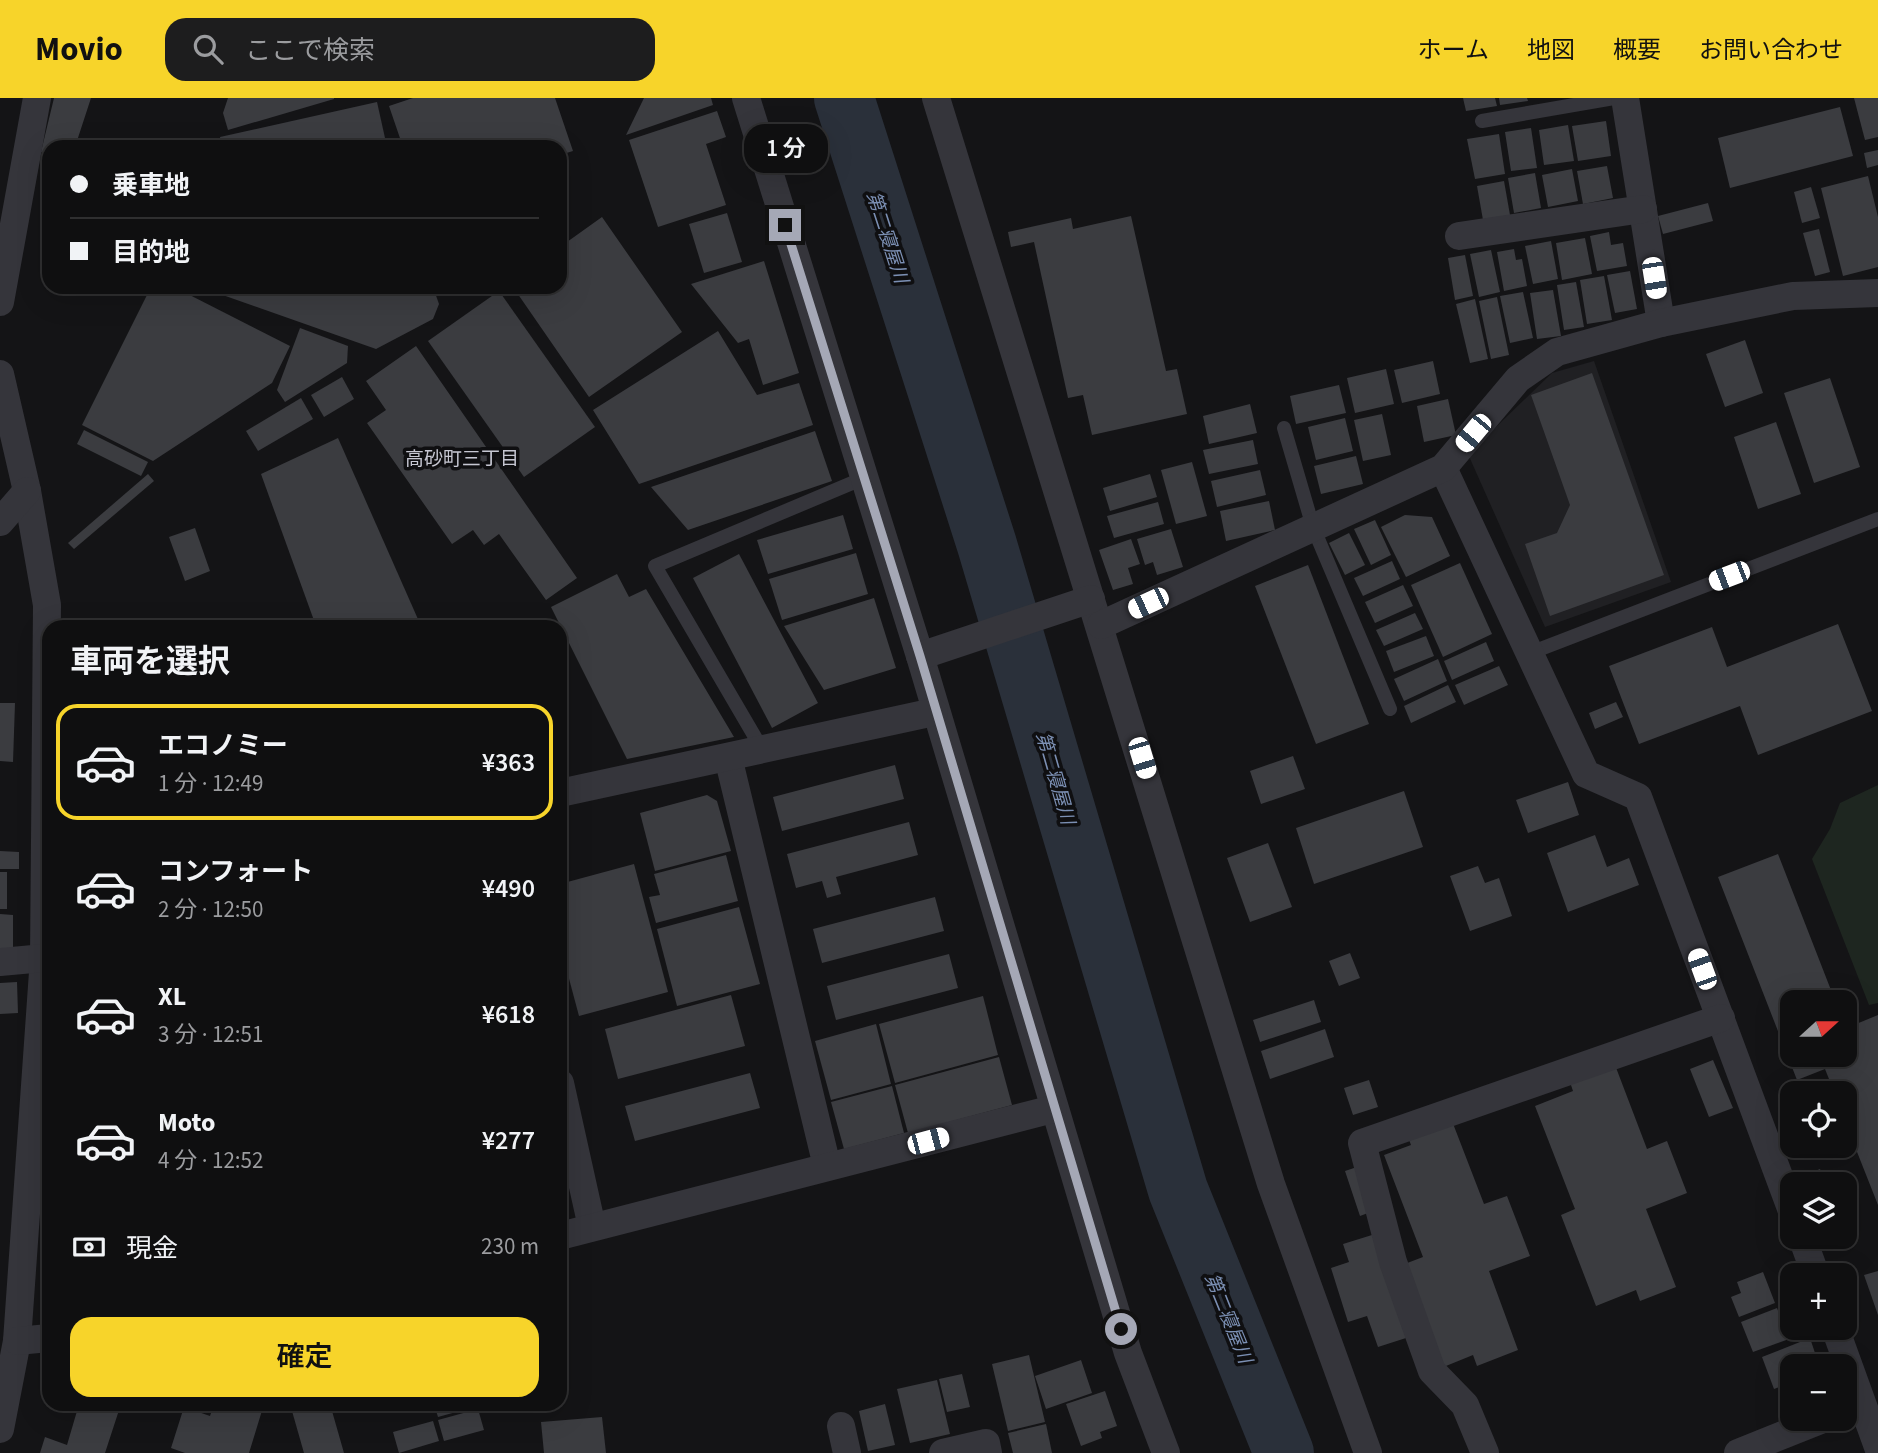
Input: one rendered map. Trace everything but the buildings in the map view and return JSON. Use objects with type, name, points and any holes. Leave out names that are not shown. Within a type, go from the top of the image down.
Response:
[{"type":"street","points":[[0,302],[37,98]]},
{"type":"street","points":[[746,98],[920,656],[934,712],[1128,1353],[1166,1453]]},
{"type":"street","points":[[936,98],[1271,1184],[1368,1453]]},
{"type":"street","points":[[1625,98],[1661,323]]},
{"type":"street","points":[[1460,236],[1643,209]]},
{"type":"street","points":[[920,656],[1096,612],[1313,527],[1443,468],[1518,379],[1557,352],[1661,323],[1793,296],[1878,293]]},
{"type":"street","points":[[0,374],[27,491],[47,605],[47,620]]},
{"type":"street","points":[[1443,468],[1586,774],[1638,797],[1780,1178]]},
{"type":"street","points":[[0,522],[27,491]]},
{"type":"street","points":[[567,792],[934,712]]},
{"type":"street","points":[[728,757],[827,1166]]},
{"type":"street","points":[[0,962],[42,958]]},
{"type":"street","points":[[0,1429],[5,1377],[17,1341],[42,986]]},
{"type":"street","points":[[1485,1453],[1465,1405],[1432,1371],[1393,1262],[1362,1143],[1721,1018]]},
{"type":"street","points":[[567,1234],[1053,1109]]},
{"type":"street","points":[[567,1114],[592,1227]]},
{"type":"street","points":[[17,1341],[42,1339]]},
{"type":"street","points":[[1839,1340],[1878,1447]]},
{"type":"street","points":[[1738,1453],[1793,1431]]},
{"type":"street","points":[[943,1453],[986,1443],[988,1453]]},
{"type":"lane","points":[[1482,121],[1614,98]]},
{"type":"lane","points":[[1284,428],[1313,527],[1390,709]]},
{"type":"lane","points":[[762,749],[654,566],[864,478]]},
{"type":"lane","points":[[1530,653],[1878,519]]},
{"type":"shaded area","points":[[1594,361],[1671,582],[1545,627],[1468,454],[1552,373]]},
{"type":"shaded area","points":[[1878,785],[1878,1003],[1869,1005],[1812,859],[1830,829],[1840,803]]},
{"type":"waterway","name":"第二寝屋川","points":[[844,98],[987,545],[1178,1190],[1284,1453]]},
{"type":"district","name":"高砂町三丁目","points":[[462,458]]},
{"type":"route","points":[[785,225],[920,656],[934,712],[1121,1329]]}]
